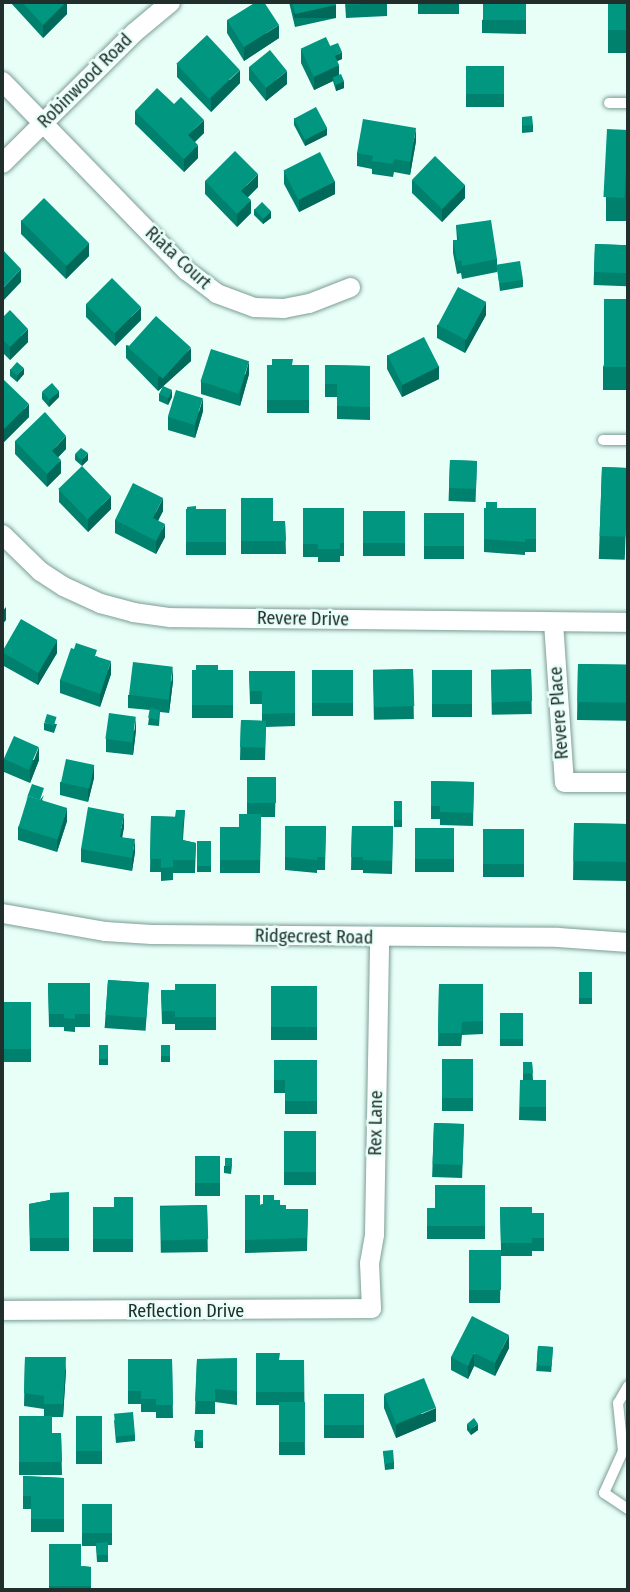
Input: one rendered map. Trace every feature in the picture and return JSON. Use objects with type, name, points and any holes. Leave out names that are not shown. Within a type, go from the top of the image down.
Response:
[{"type":"street","name":"Robinwood Road","points":[[2,163],[134,33],[170,2]]},
{"type":"street","name":"Riata Court","points":[[2,81],[186,270],[216,293],[254,307],[283,308],[309,303],[350,287]]},
{"type":"street","name":"Revere Drive","points":[[2,534],[40,570],[63,586],[100,603],[133,612],[170,617],[628,622]]},
{"type":"street","name":"Revere Place","points":[[553,622],[564,782],[628,782]]},
{"type":"street","name":"Ridgecrest Road","points":[[2,913],[105,931],[139,933],[379,938],[558,937],[628,942]]},
{"type":"street","name":"Rex Lane","points":[[371,1308],[369,1263],[374,1234],[379,938]]},
{"type":"street","name":"Reflection Drive","points":[[2,1310],[371,1308]]},
{"type":"lane","points":[[609,103],[628,103]]},
{"type":"lane","points":[[603,440],[628,440]]},
{"type":"lane","points":[[628,1385],[618,1404],[625,1435],[623,1451],[604,1493],[628,1509]]},
{"type":"building","points":[[22,2],[66,2],[43,25]]},
{"type":"building","points":[[256,2],[264,2],[279,25],[244,47],[227,20]]},
{"type":"building","points":[[292,2],[335,2],[336,5],[295,14]]},
{"type":"building","points":[[346,2],[387,2],[387,3],[346,5]]},
{"type":"building","points":[[483,2],[526,2],[526,20],[483,20]]},
{"type":"building","points":[[608,2],[628,2],[628,30],[608,30]]},
{"type":"building","points":[[207,35],[240,70],[209,99],[176,64]]},
{"type":"building","points":[[326,37],[339,65],[314,77],[301,49]]},
{"type":"building","points":[[338,43],[342,52],[335,56],[330,46]]},
{"type":"building","points":[[270,50],[287,71],[266,88],[249,67]]},
{"type":"building","points":[[466,66],[504,66],[504,94],[466,94]]},
{"type":"building","points":[[341,74],[344,81],[336,85],[333,78]]},
{"type":"building","points":[[157,88],[174,104],[181,97],[204,120],[188,135],[198,145],[184,159],[135,111]]},
{"type":"building","points":[[316,107],[327,128],[305,140],[294,119]]},
{"type":"building","points":[[532,116],[533,125],[523,126],[522,117]]},
{"type":"building","points":[[363,119],[416,128],[410,162],[394,159],[393,164],[372,161],[373,156],[357,153]]},
{"type":"building","points":[[607,129],[628,130],[624,198],[603,197]]},
{"type":"building","points":[[235,151],[258,174],[241,191],[251,200],[237,214],[205,181]]},
{"type":"building","points":[[320,152],[335,181],[298,200],[283,171]]},
{"type":"building","points":[[435,156],[465,185],[442,209],[412,180]]},
{"type":"building","points":[[44,198],[89,243],[67,266],[21,221]]},
{"type":"building","points":[[262,202],[271,211],[263,219],[254,210]]},
{"type":"building","points":[[491,220],[497,259],[462,266],[461,260],[457,261],[453,240],[459,240],[456,225]]},
{"type":"building","points":[[595,244],[628,245],[627,273],[594,272]]},
{"type":"building","points":[[2,249],[21,269],[2,289]]},
{"type":"building","points":[[520,261],[523,280],[499,284],[496,265]]},
{"type":"building","points":[[112,278],[141,307],[115,333],[86,304]]},
{"type":"building","points":[[458,287],[486,302],[466,340],[438,325]]},
{"type":"building","points":[[604,299],[628,299],[628,367],[604,367]]},
{"type":"building","points":[[10,310],[28,329],[10,347],[2,339],[2,318]]},
{"type":"building","points":[[156,316],[191,347],[163,379],[128,347]]},
{"type":"building","points":[[424,337],[439,366],[402,385],[387,356]]},
{"type":"building","points":[[211,349],[249,361],[239,394],[200,381]]},
{"type":"building","points":[[272,359],[293,359],[292,365],[309,365],[309,400],[267,400],[267,365],[272,365]]},
{"type":"building","points":[[17,362],[24,368],[17,375],[10,370]]},
{"type":"building","points":[[325,365],[370,366],[370,407],[337,406],[337,384],[325,384]]},
{"type":"building","points":[[2,378],[29,404],[4,429],[2,426]]},
{"type":"building","points":[[52,383],[59,391],[49,400],[42,392]]},
{"type":"building","points":[[163,386],[172,390],[168,398],[159,394]]},
{"type":"building","points":[[176,390],[203,398],[195,425],[168,417]]},
{"type":"building","points":[[45,412],[66,436],[52,451],[61,460],[47,474],[15,441]]},
{"type":"building","points":[[81,448],[88,453],[82,460],[75,454]]},
{"type":"building","points":[[450,460],[477,461],[476,489],[449,488]]},
{"type":"building","points":[[82,466],[111,496],[87,519],[58,489]]},
{"type":"building","points":[[602,467],[628,468],[626,537],[600,536]]},
{"type":"building","points":[[133,483],[163,498],[153,518],[165,524],[156,541],[115,520]]},
{"type":"building","points":[[241,498],[273,498],[273,521],[285,521],[286,541],[241,541]]},
{"type":"building","points":[[486,502],[497,502],[497,508],[486,508]]},
{"type":"building","points":[[303,508],[344,508],[344,543],[340,543],[340,549],[318,549],[318,544],[303,544]]},
{"type":"building","points":[[484,508],[536,508],[536,539],[525,539],[525,542],[484,539]]},
{"type":"building","points":[[186,509],[226,509],[226,542],[186,542]]},
{"type":"building","points":[[363,511],[405,511],[405,543],[363,543]]},
{"type":"building","points":[[424,513],[464,513],[464,546],[424,546]]},
{"type":"building","points":[[21,619],[57,640],[38,673],[2,652]]},
{"type":"building","points":[[76,643],[97,650],[95,656],[111,661],[100,694],[60,680],[71,648],[74,649]]},
{"type":"building","points":[[133,662],[173,667],[169,700],[129,695]]},
{"type":"building","points":[[578,664],[628,665],[627,703],[577,702]]},
{"type":"building","points":[[196,665],[218,665],[218,670],[233,670],[233,705],[192,705],[192,670],[196,670]]},
{"type":"building","points":[[413,669],[414,706],[374,707],[373,670]]},
{"type":"building","points":[[531,669],[532,701],[492,702],[491,670]]},
{"type":"building","points":[[312,670],[353,670],[353,703],[312,703]]},
{"type":"building","points":[[432,670],[472,670],[472,704],[432,704]]},
{"type":"building","points":[[249,671],[295,671],[295,713],[262,714],[262,691],[250,691]]},
{"type":"building","points":[[150,708],[160,710],[158,720],[148,718]]},
{"type":"building","points":[[109,713],[136,717],[132,743],[105,739]]},
{"type":"building","points":[[47,714],[57,717],[54,726],[44,723]]},
{"type":"building","points":[[241,720],[266,721],[265,748],[240,747]]},
{"type":"building","points":[[14,736],[39,747],[28,770],[4,759]]},
{"type":"building","points":[[66,759],[94,765],[89,789],[61,782]]},
{"type":"building","points":[[247,777],[276,777],[276,803],[247,803]]},
{"type":"building","points":[[431,781],[474,782],[473,813],[440,812],[440,806],[431,806]]},
{"type":"building","points":[[32,784],[44,788],[40,800],[28,796],[26,800]]},
{"type":"building","points":[[28,796],[67,808],[58,840],[18,828]]},
{"type":"building","points":[[394,801],[402,801],[402,820],[394,820]]},
{"type":"building","points":[[88,807],[124,814],[120,837],[135,839],[132,858],[81,849]]},
{"type":"building","points":[[176,810],[185,810],[184,820],[183,817],[175,817]]},
{"type":"building","points":[[239,814],[261,814],[260,860],[220,860],[220,827],[239,827]]},
{"type":"building","points":[[151,816],[183,817],[182,840],[196,843],[195,860],[173,860],[173,867],[161,868],[161,859],[150,859]]},
{"type":"building","points":[[574,823],[628,824],[627,862],[573,861]]},
{"type":"building","points":[[285,826],[326,826],[325,857],[317,857],[317,860],[285,857]]},
{"type":"building","points":[[352,826],[393,826],[392,861],[351,857]]},
{"type":"building","points":[[415,828],[454,828],[454,859],[415,859]]},
{"type":"building","points":[[483,829],[524,829],[524,864],[483,864]]},
{"type":"building","points":[[197,841],[211,841],[211,866],[197,866]]},
{"type":"building","points":[[579,972],[592,972],[592,998],[579,998]]},
{"type":"building","points":[[108,980],[149,983],[146,1018],[106,1015]]},
{"type":"building","points":[[48,983],[90,983],[90,1014],[75,1014],[75,1019],[64,1018],[64,1014],[49,1014]]},
{"type":"building","points":[[175,984],[216,984],[216,1017],[175,1017],[175,1011],[162,1011],[161,990],[175,990]]},
{"type":"building","points":[[439,984],[483,984],[483,1021],[462,1022],[461,1033],[438,1033]]},
{"type":"building","points":[[271,986],[317,986],[317,1027],[271,1027]]},
{"type":"building","points":[[2,1002],[31,1002],[31,1049],[2,1049]]},
{"type":"building","points":[[500,1013],[523,1013],[523,1039],[500,1039]]},
{"type":"building","points":[[99,1045],[108,1045],[108,1059],[99,1059]]},
{"type":"building","points":[[161,1045],[170,1045],[170,1056],[161,1056]]},
{"type":"building","points":[[442,1059],[473,1059],[473,1098],[442,1098]]},
{"type":"building","points":[[274,1060],[317,1060],[317,1101],[285,1101],[285,1080],[274,1080]]},
{"type":"building","points":[[523,1062],[532,1062],[533,1073],[523,1074]]},
{"type":"building","points":[[520,1080],[546,1080],[546,1107],[520,1107]]},
{"type":"building","points":[[434,1123],[464,1124],[463,1165],[433,1164]]},
{"type":"building","points":[[284,1131],[316,1131],[316,1172],[284,1172]]},
{"type":"building","points":[[195,1156],[220,1156],[220,1183],[195,1183]]},
{"type":"building","points":[[225,1158],[232,1158],[232,1166],[225,1166]]},
{"type":"building","points":[[435,1185],[485,1185],[485,1226],[427,1226],[427,1208],[435,1208]]},
{"type":"building","points":[[69,1192],[69,1238],[30,1238],[29,1204],[50,1200],[50,1193]]},
{"type":"building","points":[[245,1195],[260,1195],[260,1205],[263,1204],[263,1195],[274,1195],[274,1200],[280,1200],[280,1205],[286,1205],[286,1209],[308,1209],[307,1238],[245,1240]]},
{"type":"building","points":[[114,1197],[133,1197],[133,1239],[93,1239],[93,1207],[114,1207]]},
{"type":"building","points":[[207,1205],[208,1239],[161,1241],[160,1207]]},
{"type":"building","points":[[500,1207],[532,1207],[532,1213],[544,1213],[544,1238],[532,1238],[532,1243],[501,1243]]},
{"type":"building","points":[[469,1250],[501,1250],[501,1290],[469,1290]]},
{"type":"building","points":[[472,1316],[509,1335],[495,1363],[474,1353],[468,1366],[451,1357]]},
{"type":"building","points":[[538,1346],[553,1347],[552,1366],[537,1365]]},
{"type":"building","points":[[256,1353],[280,1353],[279,1360],[304,1360],[304,1392],[256,1392]]},
{"type":"building","points":[[25,1357],[66,1357],[63,1404],[44,1404],[44,1396],[24,1393]]},
{"type":"building","points":[[237,1358],[237,1391],[215,1389],[215,1401],[195,1401],[197,1359]]},
{"type":"building","points":[[128,1359],[172,1359],[173,1405],[156,1405],[156,1399],[141,1399],[141,1391],[128,1391]]},
{"type":"building","points":[[424,1378],[436,1408],[396,1424],[384,1394]]},
{"type":"building","points":[[324,1394],[364,1394],[364,1425],[324,1425]]},
{"type":"building","points":[[279,1402],[305,1402],[305,1442],[279,1442]]},
{"type":"building","points":[[133,1412],[135,1435],[116,1437],[114,1414]]},
{"type":"building","points":[[19,1416],[52,1416],[52,1433],[61,1433],[62,1462],[19,1462]]},
{"type":"building","points":[[76,1416],[102,1416],[102,1451],[76,1451]]},
{"type":"building","points":[[474,1418],[478,1424],[471,1429],[467,1424]]},
{"type":"building","points":[[195,1430],[203,1430],[203,1442],[194,1441]]},
{"type":"building","points":[[393,1450],[394,1462],[385,1464],[383,1451]]},
{"type":"building","points":[[23,1476],[64,1478],[64,1519],[31,1519],[31,1496],[23,1496]]},
{"type":"building","points":[[82,1504],[112,1504],[112,1533],[82,1533]]},
{"type":"building","points":[[108,1542],[108,1555],[97,1555],[96,1543]]},
{"type":"building","points":[[49,1544],[81,1544],[81,1566],[91,1567],[91,1586],[49,1586]]}]
